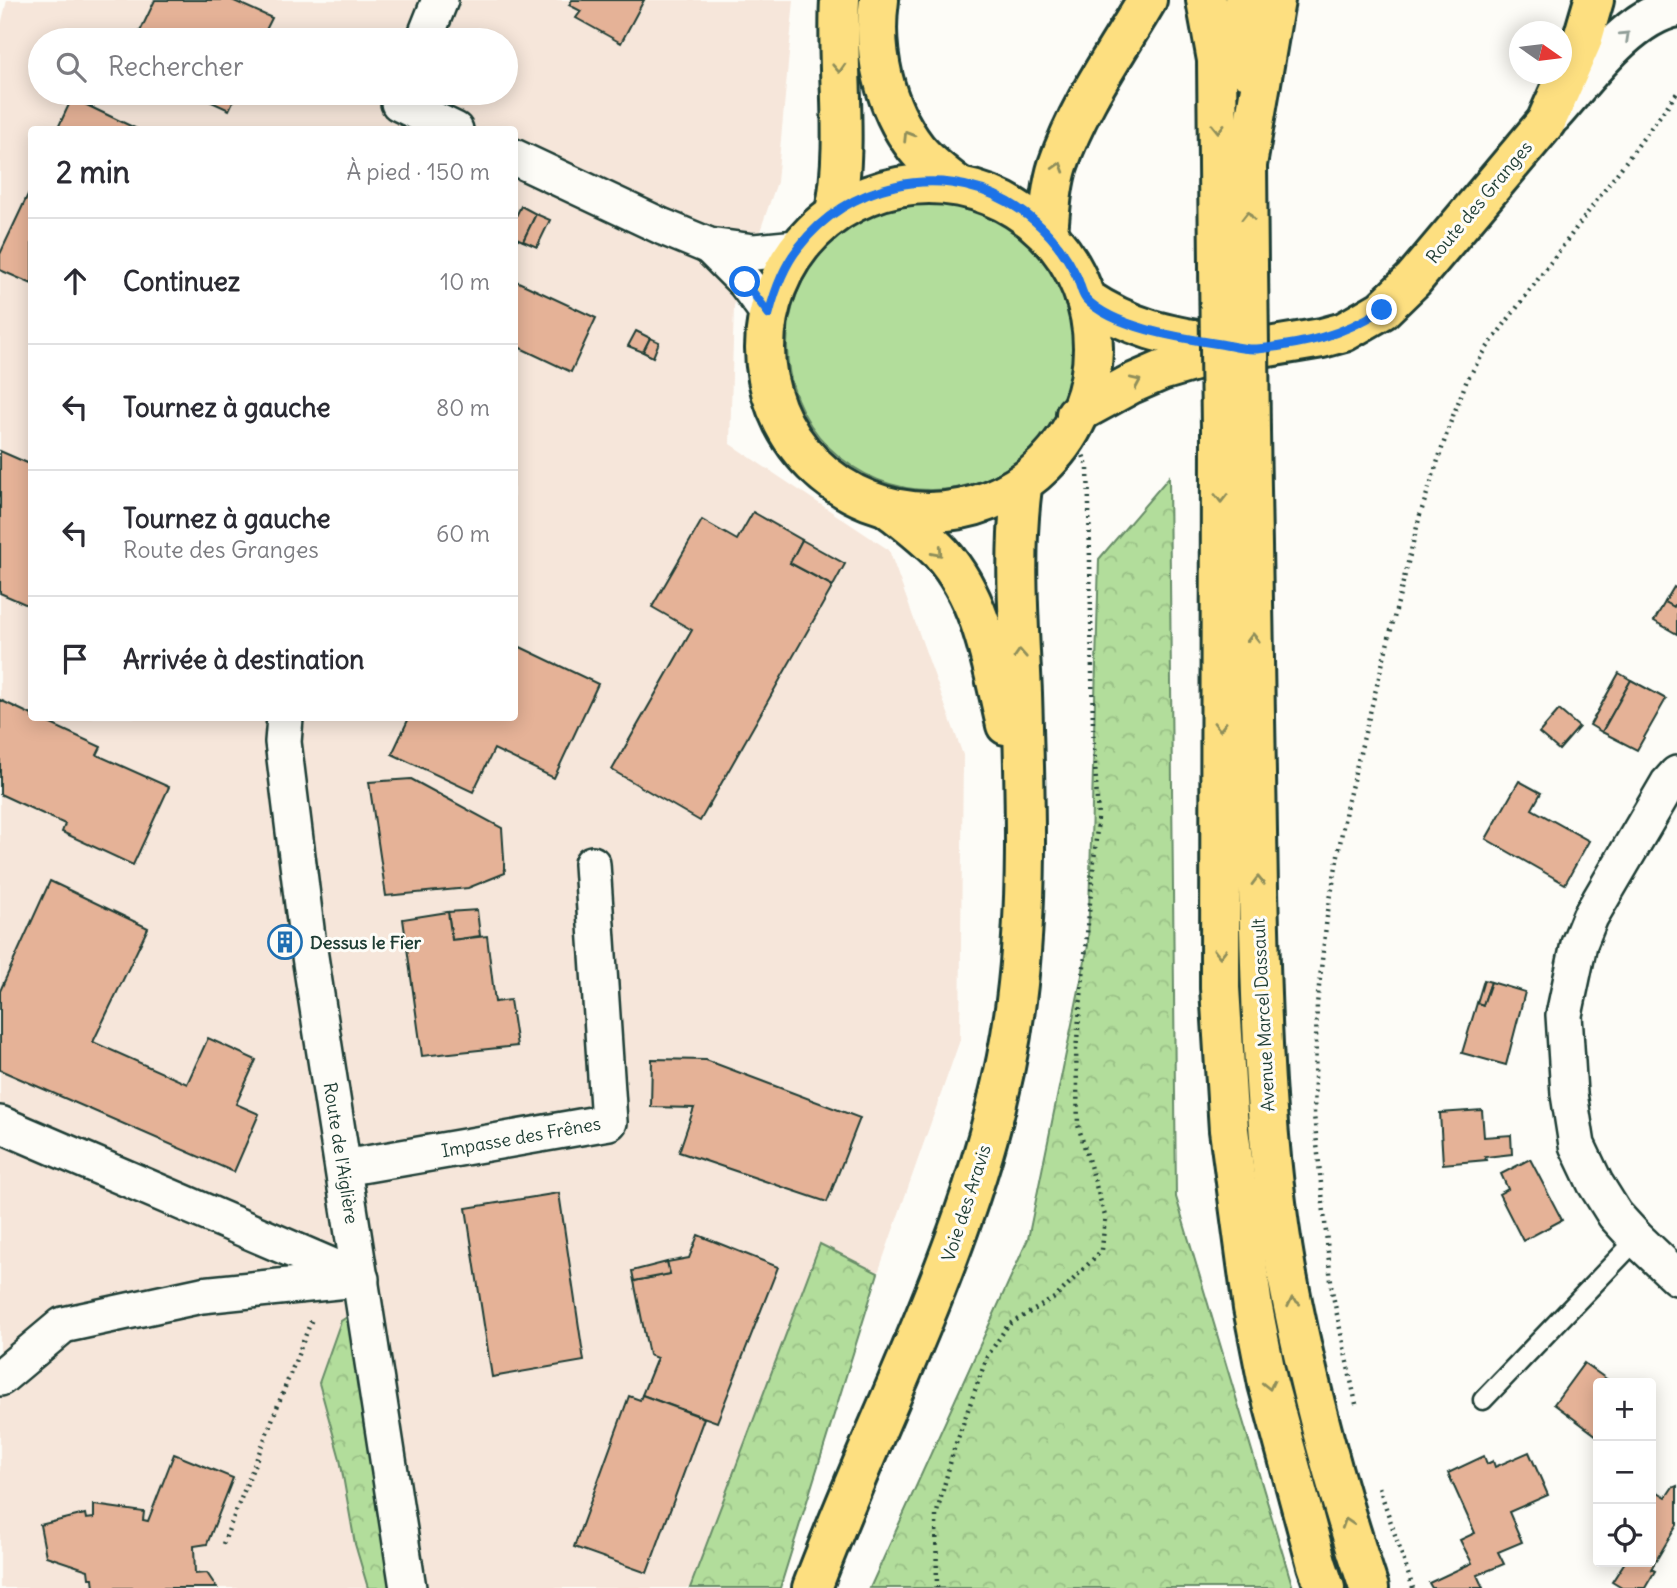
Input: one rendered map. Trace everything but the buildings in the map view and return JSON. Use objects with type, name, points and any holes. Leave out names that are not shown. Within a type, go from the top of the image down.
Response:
[{"type":"main road","points":[[835,212],[840,188],[842,135],[840,0]]},
{"type":"main road","points":[[879,0],[876,33],[880,68],[888,97],[898,120],[917,149],[956,184]]},
{"type":"main road","points":[[1048,234],[1057,167],[1070,134],[1147,0]]},
{"type":"main road","points":[[1206,0],[1217,60]]},
{"type":"main road","points":[[1216,0],[1217,60],[1234,266],[1236,431],[1219,897],[1220,988],[1229,1130],[1251,1295],[1269,1384],[1325,1588]]},
{"type":"main road","points":[[1244,0],[1247,165]]},
{"type":"main road","points":[[1234,266],[1247,165],[1275,0]]},
{"type":"main road","points":[[1546,122],[1582,41],[1594,0]]},
{"type":"main road","name":"Route des Granges","points":[[1074,419],[1131,384],[1161,371],[1209,357],[1344,332],[1382,310],[1413,280],[1546,122]]},
{"type":"main road","points":[[914,182],[956,184],[1006,201],[1029,216],[1065,254],[1085,298],[1090,321],[1091,357],[1085,392],[1061,445],[1048,463],[1021,487],[979,506],[954,512],[911,512],[887,507],[835,484],[804,456],[791,437],[771,393],[765,356],[769,314],[775,291],[797,248],[835,212],[853,201],[892,186],[914,182]]},
{"type":"main road","name":"Route des Granges","points":[[1085,298],[1135,326],[1167,335],[1253,349]]},
{"type":"main road","name":"Avenue Marcel Dassault","points":[[1236,431],[1269,1128],[1286,1268],[1315,1409],[1336,1488],[1369,1588]]},
{"type":"main road","points":[[1021,487],[1016,570],[1024,795]]},
{"type":"main road","points":[[887,507],[925,537],[943,556],[970,595],[985,639],[1024,795]]},
{"type":"main road","name":"Voie des Aravis","points":[[812,1588],[953,1246],[976,1180],[1002,1087],[1016,1000],[1024,912],[1024,795]]},
{"type":"street","points":[[429,28],[440,0]]},
{"type":"street","name":"Route des Granges","points":[[1546,122],[1623,37],[1644,19],[1677,7]]},
{"type":"street","points":[[398,108],[445,126]]},
{"type":"street","points":[[518,159],[709,246],[754,252],[797,248]]},
{"type":"street","points":[[709,246],[745,282],[769,314]]},
{"type":"street","name":"Route de l'Aiglière","points":[[285,721],[283,742],[307,937],[408,1588]]},
{"type":"street","points":[[1677,774],[1668,784],[1590,917],[1579,944],[1564,1015],[1569,1094],[1577,1145],[1595,1183],[1615,1215],[1637,1240],[1677,1277]]},
{"type":"street","name":"Impasse des Frênes","points":[[344,1168],[609,1122],[592,864]]},
{"type":"street","points":[[0,1124],[361,1279]]},
{"type":"street","points":[[0,1378],[63,1325],[202,1295],[361,1279]]},
{"type":"lane","points":[[1483,1400],[1637,1240]]},
{"type":"path","points":[[1357,1408],[1332,1291],[1314,1115],[1317,1004],[1327,917],[1347,804],[1420,515],[1467,380],[1486,349],[1677,93]]},
{"type":"path","points":[[937,1588],[936,1516],[954,1449],[988,1357],[1008,1325],[1056,1297],[1102,1250],[1105,1216],[1079,1125],[1076,1050],[1098,818],[1093,728],[1088,469],[1074,419]]},
{"type":"path","points":[[223,1545],[326,1282]]},
{"type":"path","points":[[1378,1485],[1413,1588]]},
{"type":"shaded area","points":[[7,0],[794,0],[777,182],[734,306],[730,444],[889,550],[963,755],[960,1040],[878,1273],[780,1588],[0,1588],[0,29]]},
{"type":"green space","points":[[931,202],[959,205],[999,219],[1022,235],[1042,255],[1064,291],[1072,318],[1075,346],[1072,374],[1058,414],[1042,437],[1022,457],[986,479],[959,487],[931,490],[903,487],[863,473],[840,457],[820,437],[798,401],[790,374],[787,346],[790,318],[804,278],[820,255],[840,235],[876,213],[903,205]]},
{"type":"green space","points":[[1169,477],[1176,1197],[1293,1588],[870,1588],[1028,1239],[1088,946],[1099,559]]},
{"type":"green space","points":[[820,1244],[878,1273],[780,1588],[690,1588]]},
{"type":"green space","points":[[355,1312],[397,1588],[368,1588],[355,1544],[340,1459],[319,1383],[341,1321]]},
{"type":"place","name":"Dessus le Fier","points":[[285,942]]},
{"type":"route","points":[[745,282],[769,314],[775,291],[797,248],[835,212],[853,201],[892,186],[935,182],[982,191],[1006,201],[1029,216],[1065,254],[1085,298],[1135,326],[1167,335],[1253,349],[1344,332],[1382,310]]}]
